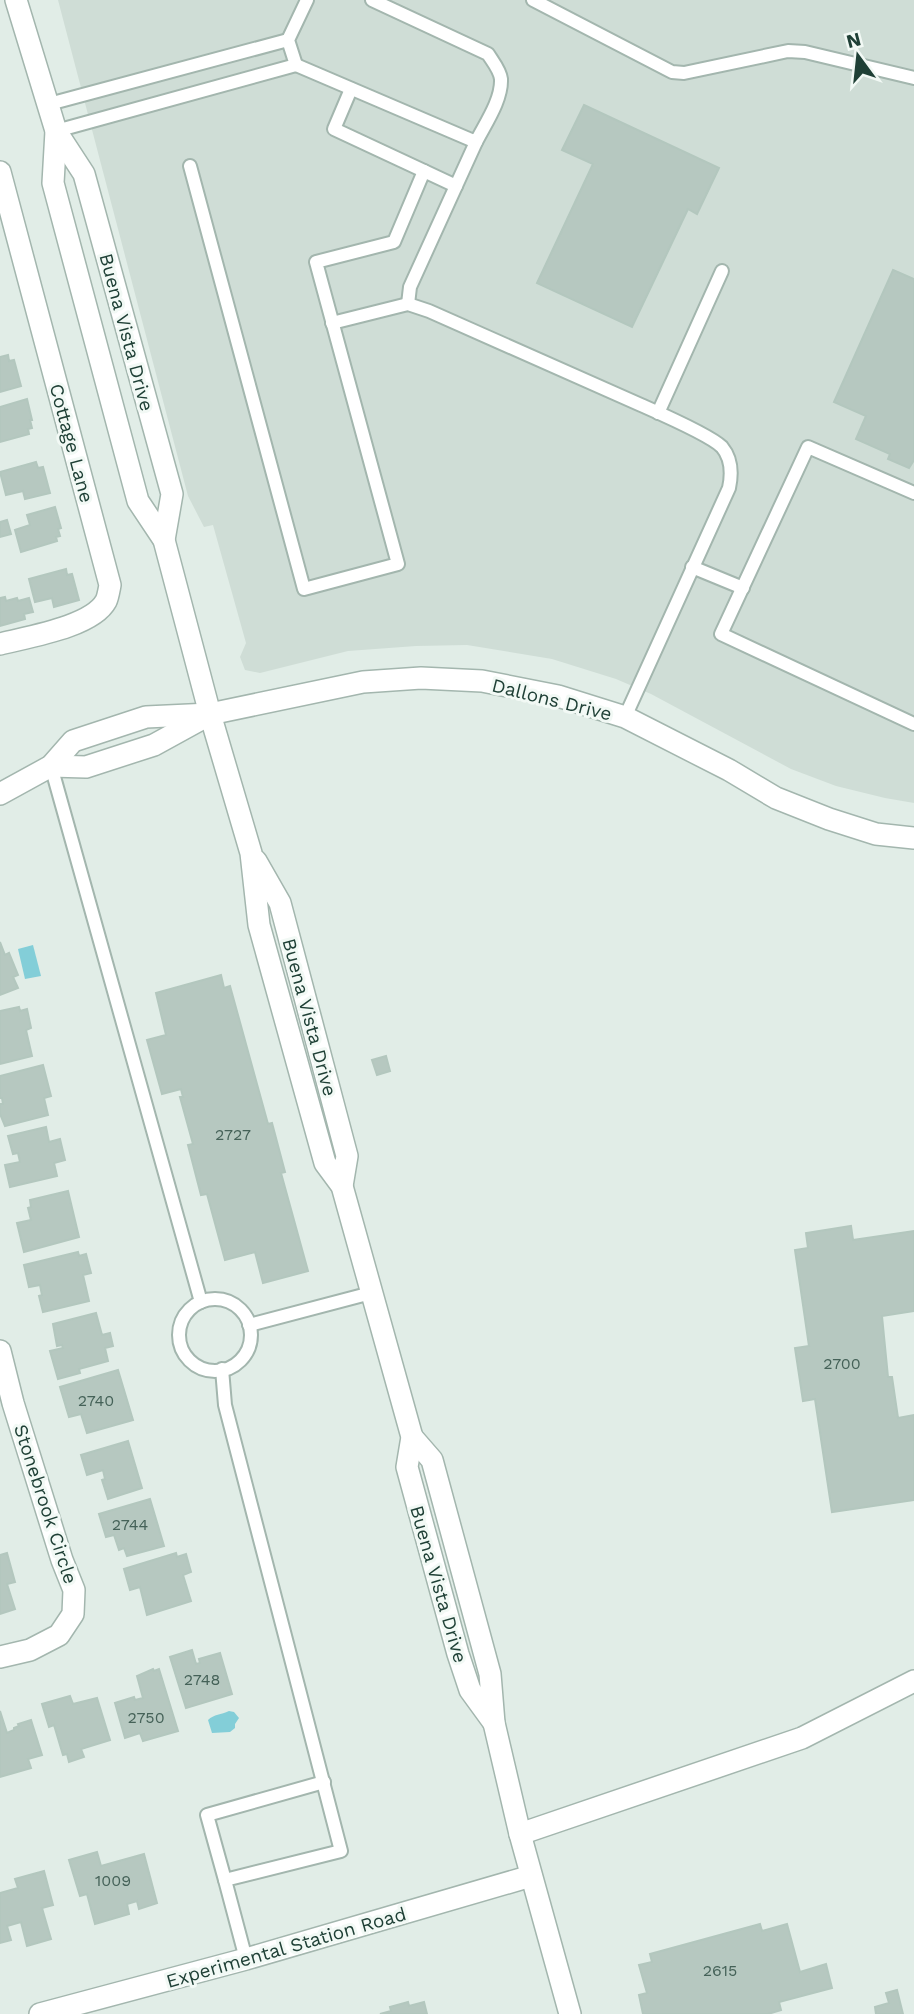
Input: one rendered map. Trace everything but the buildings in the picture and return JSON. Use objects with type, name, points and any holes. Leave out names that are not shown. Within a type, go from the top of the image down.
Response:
[{"type":"street","name":"Buena Vista Drive","points":[[16,0],[56,131],[53,183],[138,501],[164,540],[209,714],[251,853],[263,939],[324,1163],[342,1186],[412,1437],[432,1460],[490,1674],[494,1723],[520,1834],[570,2014]]},
{"type":"street","name":"Buena Vista Drive","points":[[56,131],[84,174],[172,494],[164,540]]},
{"type":"street","name":"Cottage Lane","points":[[0,172],[110,585],[105,602],[92,616],[62,628],[0,644]]},
{"type":"street","name":"Dallons Drive","points":[[209,714],[363,682],[421,678],[494,683],[558,696],[625,718],[729,770],[776,798],[876,834],[914,838]]},
{"type":"street","points":[[0,794],[51,766],[73,741],[146,717],[209,714]]},
{"type":"street","points":[[51,766],[86,767],[154,745],[209,714]]},
{"type":"street","name":"Stonebrook Circle","points":[[0,1350],[13,1403],[74,1590],[72,1614],[59,1635],[30,1650],[0,1657]]},
{"type":"street","points":[[520,1834],[802,1738],[914,1681]]},
{"type":"street","name":"Experimental Station Road","points":[[40,2014],[246,1959],[531,1876]]},
{"type":"lane","points":[[296,65],[288,40],[307,0]]},
{"type":"lane","points":[[372,0],[488,54],[497,67],[501,80],[498,95],[410,287],[408,304]]},
{"type":"lane","points":[[533,0],[672,72],[684,73],[788,51],[806,52],[914,78]]},
{"type":"lane","points":[[49,104],[288,40]]},
{"type":"lane","points":[[56,131],[296,65],[476,142]]},
{"type":"lane","points":[[351,89],[334,130],[456,186]]},
{"type":"lane","points":[[190,166],[304,589],[398,564],[316,262],[394,242],[424,171]]},
{"type":"lane","points":[[658,413],[722,271]]},
{"type":"lane","points":[[332,323],[408,304],[429,310],[713,439],[723,449],[732,474],[729,488],[625,718]]},
{"type":"lane","points":[[914,494],[808,447],[721,634],[914,723]]},
{"type":"lane","points":[[692,567],[743,588]]},
{"type":"lane","points":[[51,766],[201,1302]]},
{"type":"lane","points":[[249,1325],[371,1293]]},
{"type":"lane","points":[[223,1300],[242,1311],[249,1325],[250,1343],[239,1362],[222,1369],[203,1369],[184,1354],[179,1330],[190,1309],[201,1302],[223,1300]]},
{"type":"lane","points":[[222,1369],[225,1405],[341,1851],[225,1880]]},
{"type":"lane","points":[[246,1959],[207,1815],[324,1782]]},
{"type":"shaded area","points":[[58,0],[914,0],[914,803],[836,786],[791,769],[651,694],[616,679],[552,659],[467,645],[416,646],[348,651],[260,673],[245,670],[240,657],[246,643],[213,525],[204,527],[188,496]]},
{"type":"water","points":[[33,945],[41,976],[25,979],[18,949]]},
{"type":"water","points":[[229,1711],[239,1718],[235,1728],[230,1732],[212,1733],[208,1720]]}]
